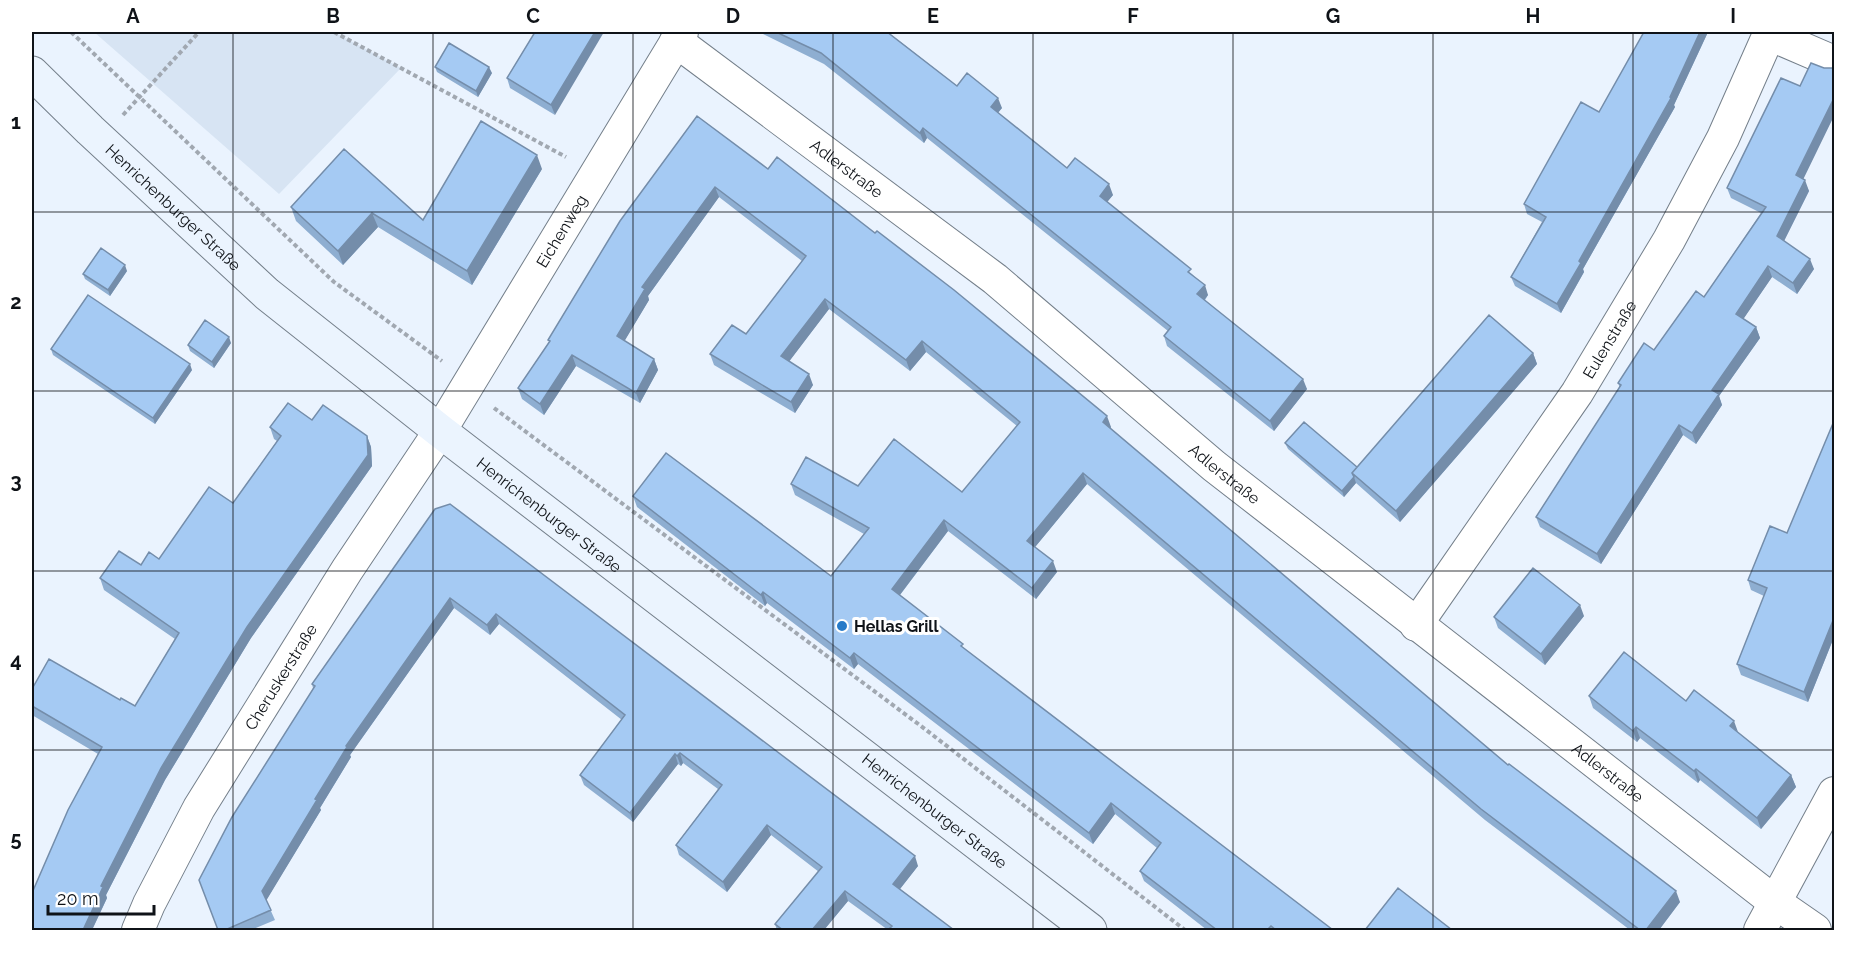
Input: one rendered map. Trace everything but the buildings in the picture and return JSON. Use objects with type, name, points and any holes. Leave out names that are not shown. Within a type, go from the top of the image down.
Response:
[{"type":"main road","name":"Henrichenburger Straße","points":[[32,73],[267,294],[440,431],[1089,930]]},
{"type":"street","name":"Eulenstraße","points":[[1416,625],[1583,383],[1674,230],[1723,138],[1770,33],[1834,62]]},
{"type":"street","name":"Eichenweg","points":[[440,431],[679,36]]},
{"type":"street","name":"Adlerstraße","points":[[679,36],[995,279],[1214,466],[1416,625],[1776,903],[1815,930]]},
{"type":"street","name":"Cheruskerstraße","points":[[150,922],[199,808],[347,570],[440,431]]},
{"type":"street","points":[[1760,930],[1834,793]]},
{"type":"path","points":[[71,32],[334,282],[451,368],[493,407],[921,726],[1185,930]]},
{"type":"path","points":[[101,140],[199,32]]},
{"type":"path","points":[[334,32],[596,174]]},
{"type":"shaded area","points":[[94,32],[334,32],[401,68],[279,194]]},
{"type":"place","name":"Hellas Grill","points":[[842,626]]}]
